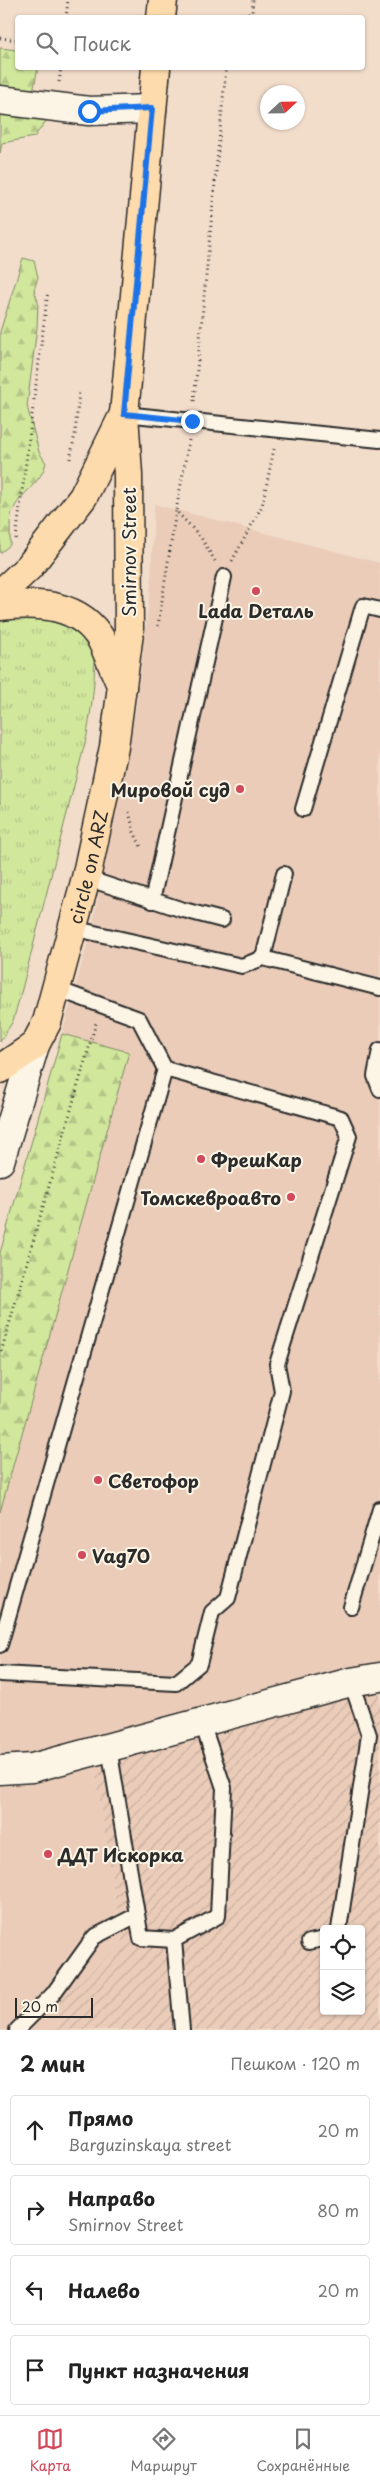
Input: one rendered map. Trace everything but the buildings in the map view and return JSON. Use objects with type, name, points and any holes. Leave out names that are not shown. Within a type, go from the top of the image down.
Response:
[{"type":"main road","points":[[161,15],[163,0]]},
{"type":"main road","name":"Smirnov Street","points":[[122,688],[129,633],[128,475],[124,414],[156,70]]},
{"type":"main road","name":"Smirnov Street","points":[[0,594],[29,567],[84,497],[124,414]]},
{"type":"main road","points":[[0,606],[31,603],[59,608],[82,618],[101,639],[122,688]]},
{"type":"main road","name":"circle on ARZ","points":[[0,1069],[35,1045],[47,1022],[86,878],[106,793],[122,688]]},
{"type":"street","points":[[0,100],[89,111],[152,108]]},
{"type":"street","points":[[0,1161],[35,1045]]},
{"type":"street","points":[[0,1770],[32,1768],[350,1682],[380,1677]]},
{"type":"lane","points":[[124,414],[380,440]]},
{"type":"lane","points":[[152,900],[224,577]]},
{"type":"lane","points":[[303,809],[362,606],[380,610]]},
{"type":"lane","points":[[263,958],[284,874]]},
{"type":"lane","points":[[86,878],[152,900],[222,920]]},
{"type":"lane","points":[[72,928],[242,966],[263,958],[380,988]]},
{"type":"lane","points":[[0,1645],[165,1069],[139,1019],[57,989]]},
{"type":"lane","points":[[380,1050],[375,1076],[380,1089]]},
{"type":"lane","points":[[0,1674],[176,1682],[199,1664],[212,1612],[228,1598],[282,1391],[277,1364],[349,1136],[341,1118],[165,1069]]},
{"type":"lane","points":[[350,1607],[380,1509]]},
{"type":"lane","points":[[340,1925],[369,1735],[350,1682]]},
{"type":"lane","points":[[109,1748],[141,1938],[174,1940],[218,1916],[224,1788],[202,1723]]},
{"type":"lane","points":[[17,2030],[53,1994],[94,1937],[137,1915]]},
{"type":"lane","points":[[174,1940],[182,2030]]},
{"type":"lane","points":[[309,1942],[320,1940]]},
{"type":"path","points":[[66,15],[68,0]]},
{"type":"path","points":[[246,15],[252,12],[254,0]]},
{"type":"path","points":[[0,38],[15,40]]},
{"type":"path","points":[[224,577],[200,536],[176,511],[192,421],[226,70]]},
{"type":"path","points":[[14,548],[48,291]]},
{"type":"path","points":[[70,461],[75,434],[79,391]]},
{"type":"path","points":[[224,577],[262,506],[278,430]]},
{"type":"path","points":[[0,1356],[101,1005]]},
{"type":"shaded area","points":[[154,504],[380,563],[380,1663],[348,1668],[30,1754],[0,1755],[0,1253],[92,928],[136,709],[151,583]]},
{"type":"shaded area","points":[[380,1690],[380,2030],[58,2030],[60,2001],[122,1942],[94,1765]]},
{"type":"shaded area","points":[[94,1765],[122,1942],[60,2001],[58,2030],[0,2030],[0,1786],[35,1783]]},
{"type":"green space","points":[[0,48],[15,50],[15,70],[38,70],[34,87],[25,97],[0,94]]},
{"type":"green space","points":[[0,106],[50,116],[34,137],[2,143],[0,153]]},
{"type":"green space","points":[[23,258],[34,261],[38,277],[34,290],[38,302],[37,327],[27,406],[39,452],[46,463],[40,477],[13,510],[10,522],[10,545],[0,553],[0,332]]},
{"type":"green space","points":[[17,617],[70,621],[90,645],[93,653],[94,676],[87,735],[22,989],[13,1021],[0,1042],[0,622]]},
{"type":"green space","points":[[62,1034],[129,1052],[0,1512],[0,1253]]},
{"type":"place","name":"Lada Dеталь","points":[[256,591]]},
{"type":"place","name":"Мировой суд","points":[[240,789]]},
{"type":"place","name":"ФрешКар","points":[[201,1159]]},
{"type":"place","name":"Томскевроавто","points":[[291,1197]]},
{"type":"place","name":"Светофор","points":[[98,1480]]},
{"type":"place","name":"Vag70","points":[[82,1555]]},
{"type":"place","name":"ДДТ Искорка","points":[[48,1854]]},
{"type":"route","points":[[89,111],[152,108],[124,414],[192,421]]}]
